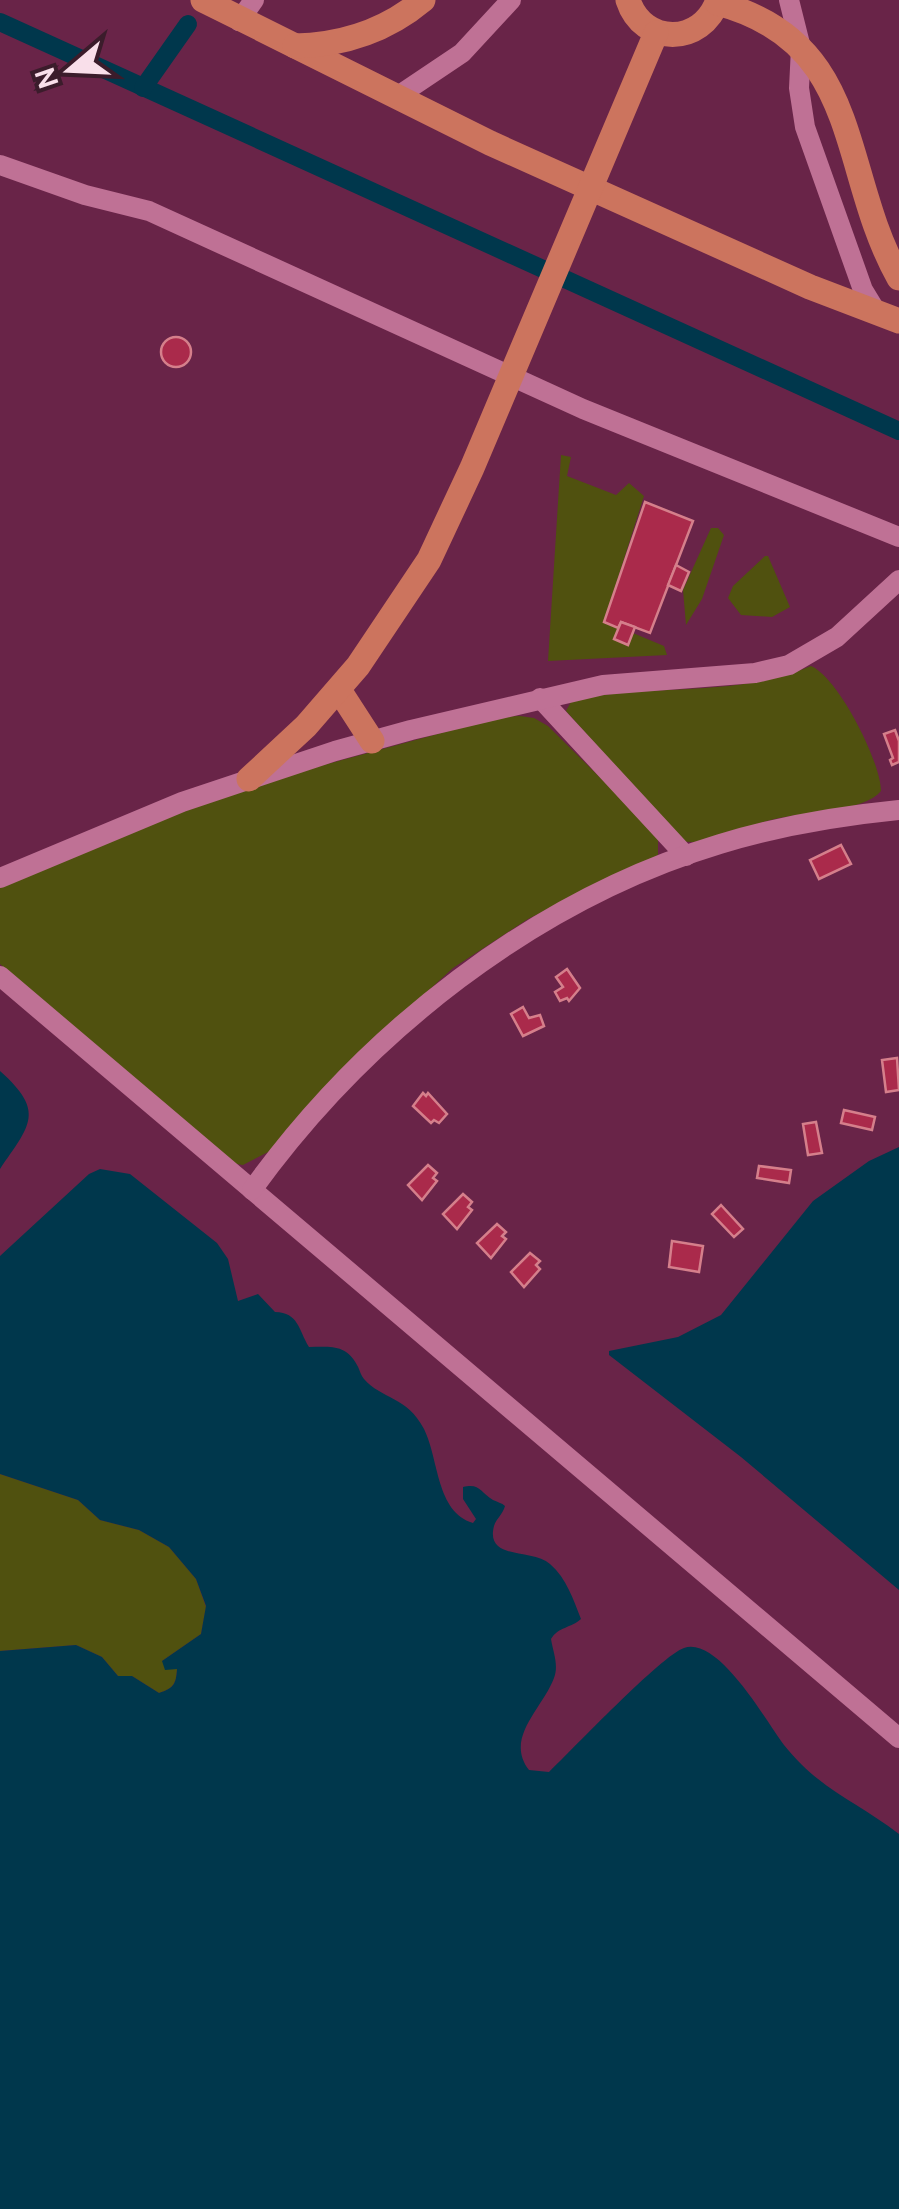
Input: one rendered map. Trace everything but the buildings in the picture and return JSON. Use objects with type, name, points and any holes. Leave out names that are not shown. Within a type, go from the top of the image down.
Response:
[{"type":"main road","points":[[203,0],[247,10],[290,46],[395,98],[810,287],[888,317]]},
{"type":"main road","points":[[290,46],[348,39],[383,26],[422,0]]},
{"type":"main road","points":[[628,0],[639,22],[656,33],[678,36],[698,29],[713,13],[717,2],[737,8],[775,27],[818,68],[836,98],[870,217],[899,278]]},
{"type":"main road","points":[[249,779],[306,726],[358,666],[406,598],[449,521],[656,33]]},
{"type":"main road","points":[[339,690],[372,741]]},
{"type":"street","points":[[395,98],[462,53],[511,0]]},
{"type":"street","points":[[788,0],[801,48],[799,88],[805,127],[862,290],[888,317]]},
{"type":"street","points":[[0,165],[86,195],[149,211],[584,409],[899,537]]},
{"type":"street","points":[[0,878],[105,831],[249,779],[372,741],[603,685],[755,673],[788,665],[837,637],[899,580]]},
{"type":"street","points":[[540,698],[686,856]]},
{"type":"street","points":[[252,1190],[302,1127],[368,1056],[443,992],[566,911],[686,856],[778,828],[899,810]]},
{"type":"street","points":[[0,976],[899,1738]]},
{"type":"shaded area","points":[[561,455],[571,457],[567,476],[616,495],[629,483],[644,496],[604,622],[618,628],[615,639],[628,644],[633,633],[664,646],[667,655],[548,661]]},
{"type":"shaded area","points":[[711,528],[718,528],[724,535],[702,599],[686,625],[683,590]]},
{"type":"shaded area","points":[[765,556],[790,607],[772,617],[741,615],[728,598],[733,586]]},
{"type":"shaded area","points":[[811,666],[833,686],[856,722],[874,761],[881,791],[847,807],[775,819],[705,841],[682,841],[566,711],[572,700],[753,682]]},
{"type":"shaded area","points":[[520,716],[548,726],[658,835],[658,855],[528,919],[453,968],[334,1077],[270,1151],[243,1165],[231,1163],[0,964],[0,888],[13,878],[92,844],[287,775],[500,717]]},
{"type":"shaded area","points":[[0,1474],[78,1500],[100,1520],[139,1530],[169,1547],[196,1579],[206,1607],[201,1634],[162,1661],[177,1669],[171,1687],[159,1693],[132,1676],[118,1676],[102,1657],[76,1645],[0,1651]]},
{"type":"water","points":[[0,1071],[24,1097],[28,1119],[0,1169]]},
{"type":"water","points":[[899,1147],[899,1590],[741,1457],[609,1355],[609,1351],[678,1337],[721,1315],[813,1201],[869,1161]]},
{"type":"water","points":[[100,1169],[130,1174],[217,1243],[228,1259],[238,1301],[258,1294],[275,1312],[293,1319],[309,1347],[337,1348],[348,1353],[371,1386],[417,1418],[452,1508],[473,1523],[476,1519],[463,1499],[463,1487],[480,1489],[505,1506],[494,1526],[496,1544],[542,1559],[561,1576],[581,1619],[551,1639],[555,1673],[528,1723],[521,1746],[529,1770],[549,1772],[657,1667],[684,1648],[698,1648],[727,1668],[784,1745],[811,1773],[899,1834],[899,2209],[0,2209],[0,1651],[76,1645],[102,1657],[118,1676],[132,1676],[159,1693],[171,1687],[177,1674],[177,1669],[165,1670],[162,1661],[201,1634],[206,1606],[196,1579],[169,1547],[139,1530],[100,1520],[78,1500],[0,1474],[0,1256],[89,1174]]},
{"type":"waterway","points":[[0,22],[899,431]]},
{"type":"waterway","points":[[143,88],[188,24]]}]
